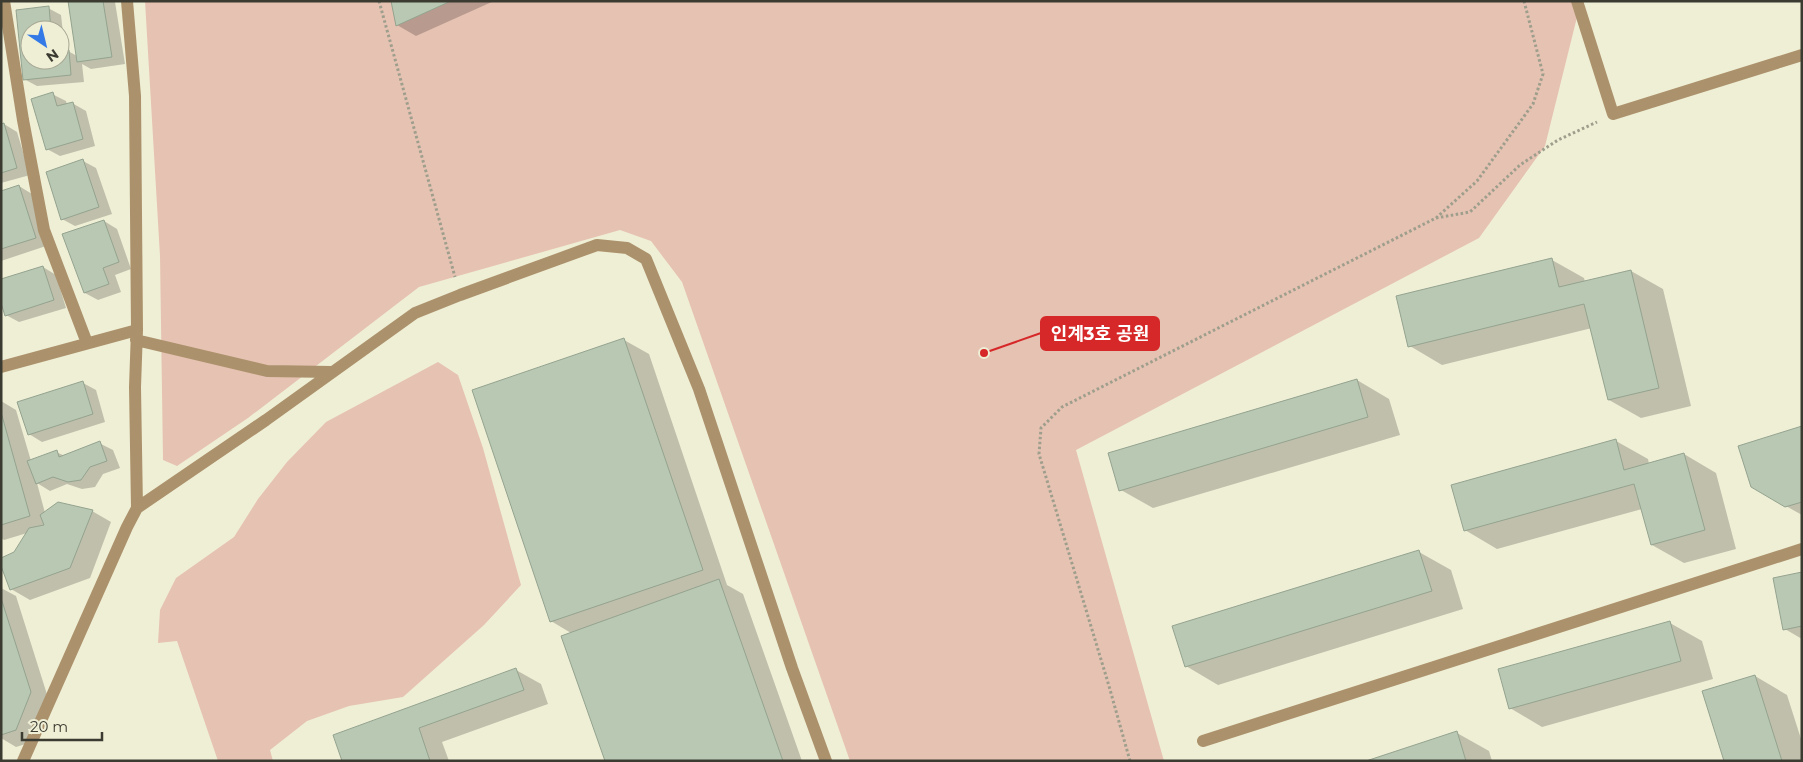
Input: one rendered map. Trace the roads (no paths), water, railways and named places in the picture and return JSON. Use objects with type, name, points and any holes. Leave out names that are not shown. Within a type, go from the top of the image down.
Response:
[{"type":"street","points":[[4,1],[23,120],[44,230],[87,343]]},
{"type":"street","points":[[127,1],[134,96],[135,387],[138,508]]},
{"type":"street","points":[[1577,1],[1613,114],[1802,54]]},
{"type":"street","points":[[23,761],[127,527],[138,508],[415,313],[597,245],[627,248],[646,259],[699,389],[792,668],[826,761]]},
{"type":"street","points":[[1,367],[87,343],[136,335],[267,371],[332,372]]},
{"type":"street","points":[[1203,741],[1802,549]]},
{"type":"place","name":"인계3호 공원","points":[[984,353]]}]
